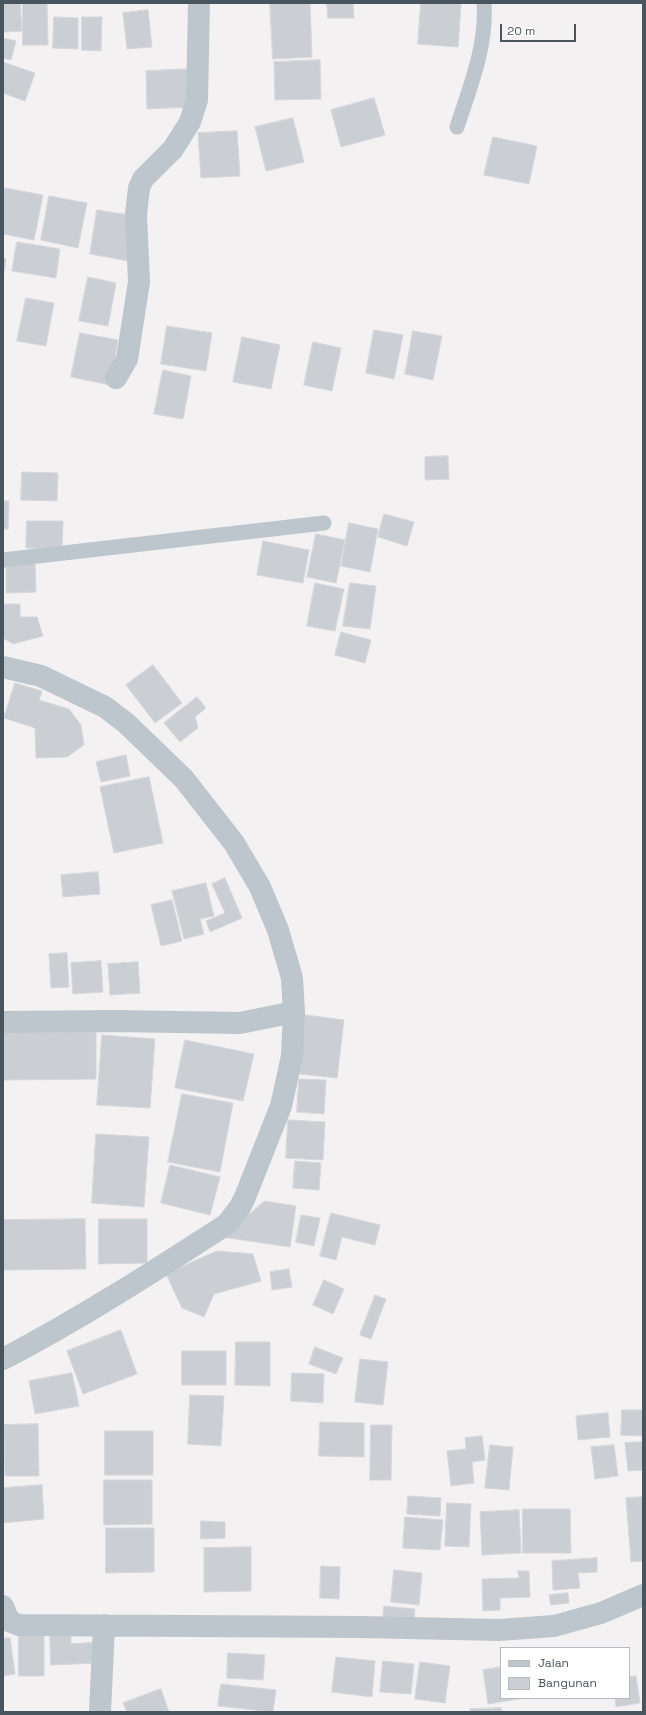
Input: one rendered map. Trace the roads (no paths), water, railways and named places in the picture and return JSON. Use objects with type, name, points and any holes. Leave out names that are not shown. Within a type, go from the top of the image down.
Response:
[{"type":"street","points":[[116,378],[127,358],[139,282],[136,214],[139,188],[143,179],[173,149],[190,122],[197,100],[199,3]]},
{"type":"street","points":[[3,667],[41,676],[105,707],[126,723],[184,779],[234,843],[260,887],[278,930],[292,978],[294,1012],[292,1056],[281,1106],[245,1197],[227,1224],[40,1340],[3,1359]]},
{"type":"street","points":[[3,1022],[115,1021],[240,1023],[294,1012]]},
{"type":"street","points":[[3,1606],[9,1620],[19,1625],[352,1626],[499,1630],[554,1626],[601,1614],[643,1595]]},
{"type":"street","points":[[100,1712],[104,1625]]},
{"type":"lane","points":[[457,127],[479,57],[483,36],[484,3]]},
{"type":"lane","points":[[3,560],[324,523]]}]
